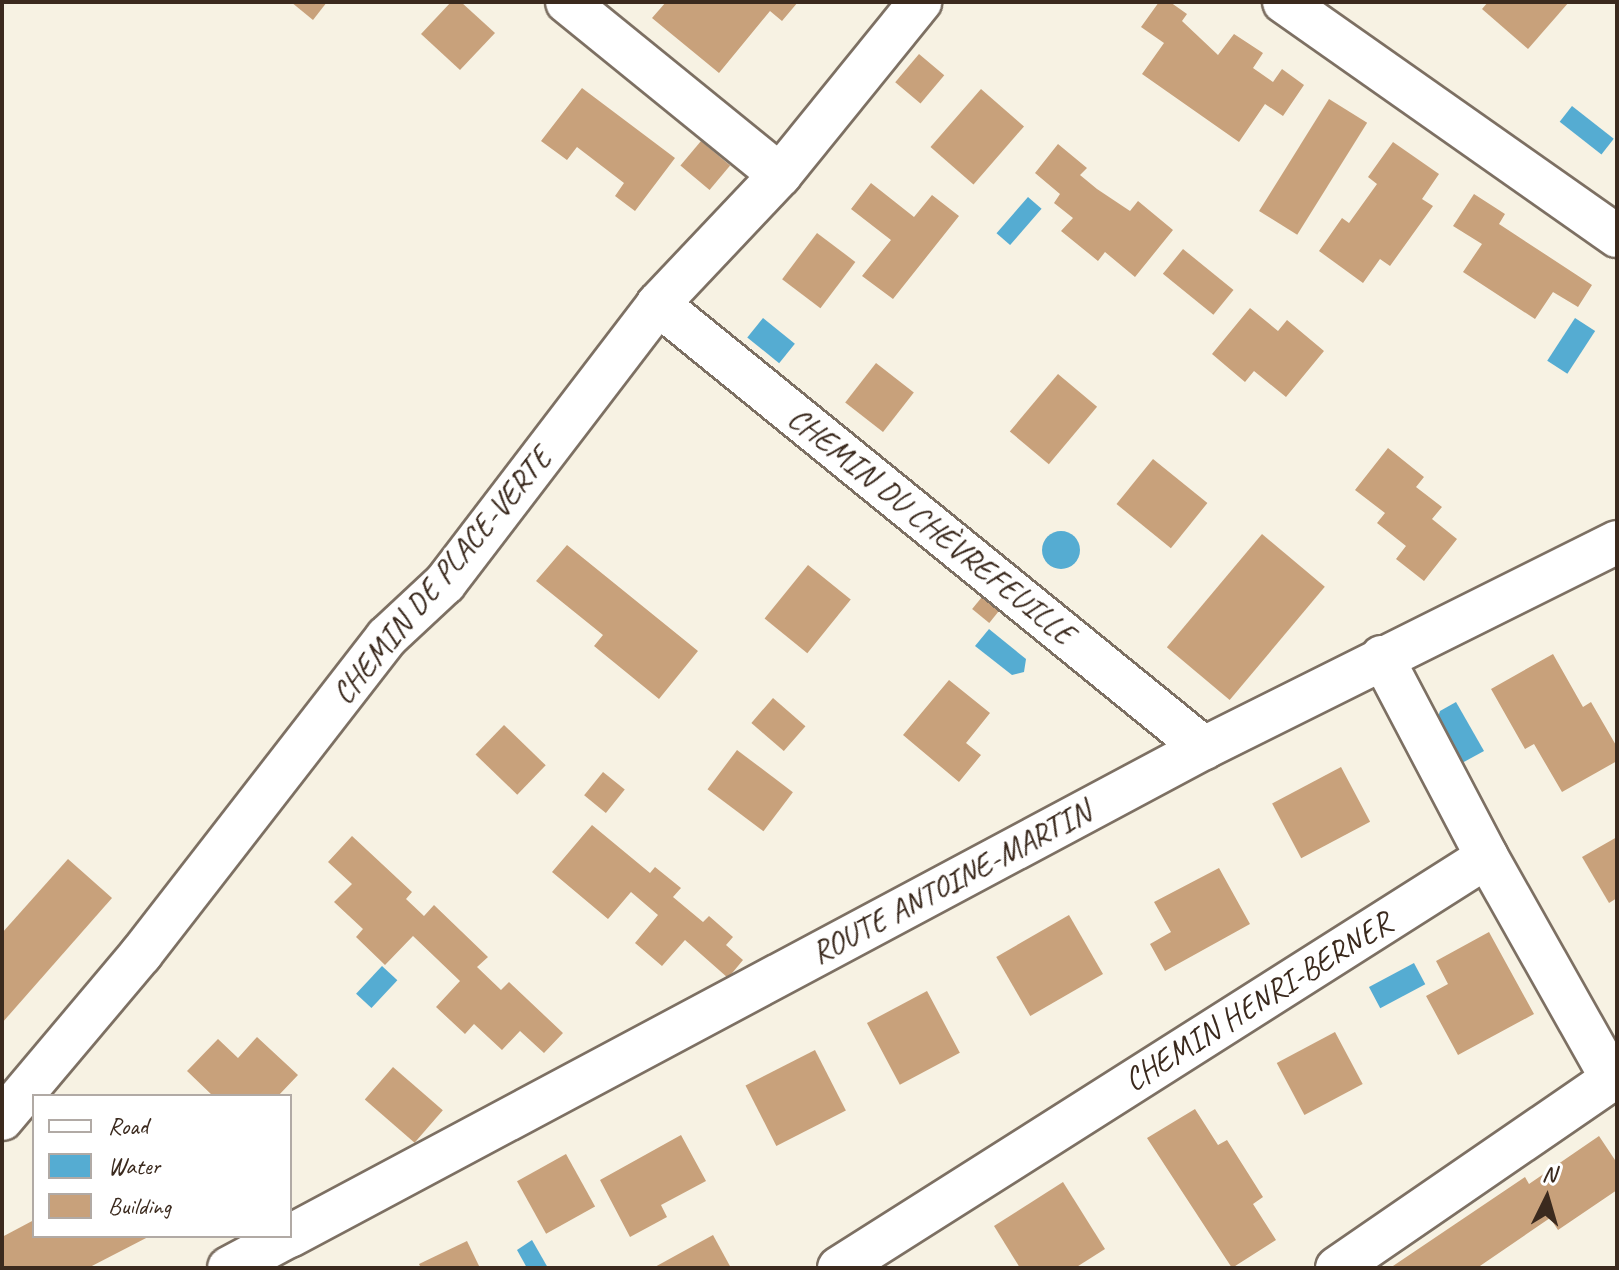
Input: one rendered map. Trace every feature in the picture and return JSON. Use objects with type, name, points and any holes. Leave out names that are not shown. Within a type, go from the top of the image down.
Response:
[{"type":"street","points":[[567,2],[780,175]]},
{"type":"street","name":"CHEMIN DE PLACE-VERTE","points":[[2,1119],[141,954],[387,637],[445,583],[658,304],[780,175],[920,2]]},
{"type":"street","points":[[1284,2],[1617,236]]},
{"type":"street","name":"CHEMIN DU CHÈVREFEUILLE","points":[[658,304],[1204,748]]},
{"type":"street","name":"ROUTE ANTOINE-MARTIN","points":[[292,1235],[1204,748],[1617,542]]},
{"type":"street","points":[[1337,1268],[1615,1078],[1487,857],[1382,657]]},
{"type":"street","name":"CHEMIN HENRI-BERNER","points":[[839,1268],[1487,857]]},
{"type":"street","name":"ROUTE ANTOINE-MARTIN","points":[[229,1268],[286,1238]]},
{"type":"water","points":[[1572,106],[1614,139],[1601,154],[1560,122]]},
{"type":"water","points":[[1028,197],[1042,209],[1010,245],[997,233]]},
{"type":"water","points":[[763,318],[795,344],[779,363],[747,337]]},
{"type":"water","points":[[1575,318],[1595,331],[1567,374],[1547,361]]},
{"type":"water","points":[[1061,531],[1075,536],[1080,550],[1075,564],[1061,569],[1047,564],[1042,550],[1047,536]]},
{"type":"water","points":[[989,629],[1026,659],[1024,672],[1012,675],[975,646]]},
{"type":"water","points":[[1456,702],[1484,751],[1462,763],[1437,720],[1440,711]]},
{"type":"water","points":[[1414,963],[1425,984],[1380,1008],[1369,987]]},
{"type":"water","points":[[382,966],[397,980],[371,1008],[356,994]]},
{"type":"water","points":[[532,1240],[548,1268],[527,1268],[517,1250]]},
{"type":"building","points":[[291,2],[327,2],[313,20]]},
{"type":"building","points":[[451,2],[461,2],[495,33],[460,70],[421,34]]},
{"type":"building","points":[[666,2],[798,2],[782,21],[770,11],[719,73],[652,18]]},
{"type":"building","points":[[1159,2],[1170,2],[1187,14],[1182,21],[1218,55],[1234,34],[1263,53],[1253,68],[1273,82],[1282,69],[1304,85],[1283,116],[1265,104],[1239,142],[1142,74],[1164,43],[1141,27]]},
{"type":"building","points":[[1488,2],[1569,2],[1528,49],[1482,9]]},
{"type":"building","points":[[919,54],[944,75],[920,104],[895,82]]},
{"type":"building","points":[[582,88],[675,158],[635,211],[615,196],[624,183],[577,147],[567,160],[541,141]]},
{"type":"building","points":[[981,89],[1024,126],[974,185],[930,147]]},
{"type":"building","points":[[1329,99],[1367,123],[1297,235],[1259,211]]},
{"type":"building","points":[[701,141],[730,165],[710,190],[680,166]]},
{"type":"building","points":[[1393,142],[1439,174],[1422,199],[1433,206],[1390,266],[1380,259],[1363,283],[1319,251],[1342,218],[1349,223],[1377,184],[1368,177]]},
{"type":"building","points":[[1058,144],[1087,168],[1080,175],[1097,189],[1130,211],[1138,201],[1173,230],[1135,277],[1105,252],[1098,261],[1061,231],[1073,218],[1054,203],[1060,194],[1035,173]]},
{"type":"building","points":[[871,183],[914,217],[932,195],[959,216],[893,299],[862,276],[891,240],[851,209]]},
{"type":"building","points":[[1474,194],[1505,214],[1499,224],[1592,285],[1578,307],[1553,292],[1535,319],[1463,272],[1482,244],[1453,226]]},
{"type":"building","points":[[817,233],[855,262],[820,308],[782,279]]},
{"type":"building","points":[[1183,249],[1234,290],[1213,315],[1163,274]]},
{"type":"building","points":[[1250,308],[1278,331],[1287,320],[1324,351],[1286,397],[1254,371],[1245,382],[1212,354]]},
{"type":"building","points":[[876,363],[914,393],[883,432],[845,402]]},
{"type":"building","points":[[1058,374],[1097,407],[1049,464],[1010,431]]},
{"type":"building","points":[[1388,448],[1424,477],[1416,487],[1442,507],[1432,519],[1457,539],[1424,581],[1396,559],[1406,546],[1377,523],[1385,513],[1355,490]]},
{"type":"building","points":[[1153,459],[1207,503],[1171,548],[1116,504]]},
{"type":"building","points":[[1262,534],[1325,587],[1230,700],[1167,647]]},
{"type":"building","points":[[567,545],[698,651],[659,699],[594,646],[603,635],[536,581]]},
{"type":"building","points":[[808,565],[851,600],[807,653],[765,619]]},
{"type":"building","points":[[986,592],[1003,606],[989,623],[972,609]]},
{"type":"building","points":[[1553,654],[1583,707],[1591,702],[1617,747],[1617,761],[1562,792],[1534,744],[1525,749],[1491,689]]},
{"type":"building","points":[[949,680],[990,713],[966,743],[981,755],[959,782],[903,735]]},
{"type":"building","points":[[773,698],[805,726],[784,751],[751,723]]},
{"type":"building","points":[[504,725],[546,765],[517,795],[476,754]]},
{"type":"building","points":[[737,750],[793,792],[763,831],[708,789]]},
{"type":"building","points":[[1341,767],[1370,822],[1301,858],[1272,804]]},
{"type":"building","points":[[603,772],[625,790],[606,813],[584,795]]},
{"type":"building","points":[[592,825],[650,873],[655,867],[681,888],[673,897],[703,922],[709,916],[733,937],[726,945],[743,960],[728,978],[685,940],[662,966],[635,943],[658,915],[631,892],[608,919],[552,872]]},
{"type":"building","points":[[352,836],[412,892],[406,899],[424,916],[434,905],[488,957],[477,967],[501,990],[509,982],[563,1033],[544,1053],[520,1031],[502,1050],[474,1024],[465,1034],[436,1007],[460,981],[413,936],[385,965],[356,937],[363,929],[334,902],[352,884],[328,862]]},
{"type":"building","points":[[1617,837],[1617,898],[1609,903],[1582,857]]},
{"type":"building","points":[[68,859],[112,898],[2,1023],[2,933]]},
{"type":"building","points":[[1219,868],[1250,924],[1165,971],[1150,944],[1171,932],[1154,902]]},
{"type":"building","points":[[1069,915],[1103,974],[1030,1016],[996,957]]},
{"type":"building","points":[[1489,932],[1534,1014],[1458,1055],[1426,996],[1448,984],[1436,961]]},
{"type":"building","points":[[927,991],[960,1053],[900,1085],[867,1023]]},
{"type":"building","points":[[1335,1032],[1363,1084],[1304,1115],[1277,1063]]},
{"type":"building","points":[[257,1037],[298,1075],[280,1094],[211,1094],[187,1071],[218,1039],[238,1058]]},
{"type":"building","points":[[815,1050],[846,1111],[776,1146],[746,1085]]},
{"type":"building","points":[[393,1067],[443,1110],[415,1143],[365,1099]]},
{"type":"building","points":[[1195,1109],[1218,1145],[1227,1140],[1263,1197],[1253,1204],[1276,1240],[1232,1268],[1147,1138]]},
{"type":"building","points":[[681,1135],[706,1181],[661,1205],[667,1217],[630,1237],[600,1180]]},
{"type":"building","points":[[1599,1136],[1617,1163],[1617,1190],[1558,1230],[1550,1218],[1477,1268],[1390,1268],[1525,1177],[1529,1184]]},
{"type":"building","points":[[566,1154],[595,1206],[546,1234],[517,1181]]},
{"type":"building","points":[[1063,1182],[1105,1249],[1075,1268],[1020,1268],[994,1226]]},
{"type":"building","points":[[32,1221],[32,1238],[146,1238],[88,1268],[2,1268],[2,1237]]},
{"type":"building","points":[[713,1235],[731,1268],[653,1268]]},
{"type":"building","points":[[467,1241],[480,1268],[421,1268],[419,1264]]}]
